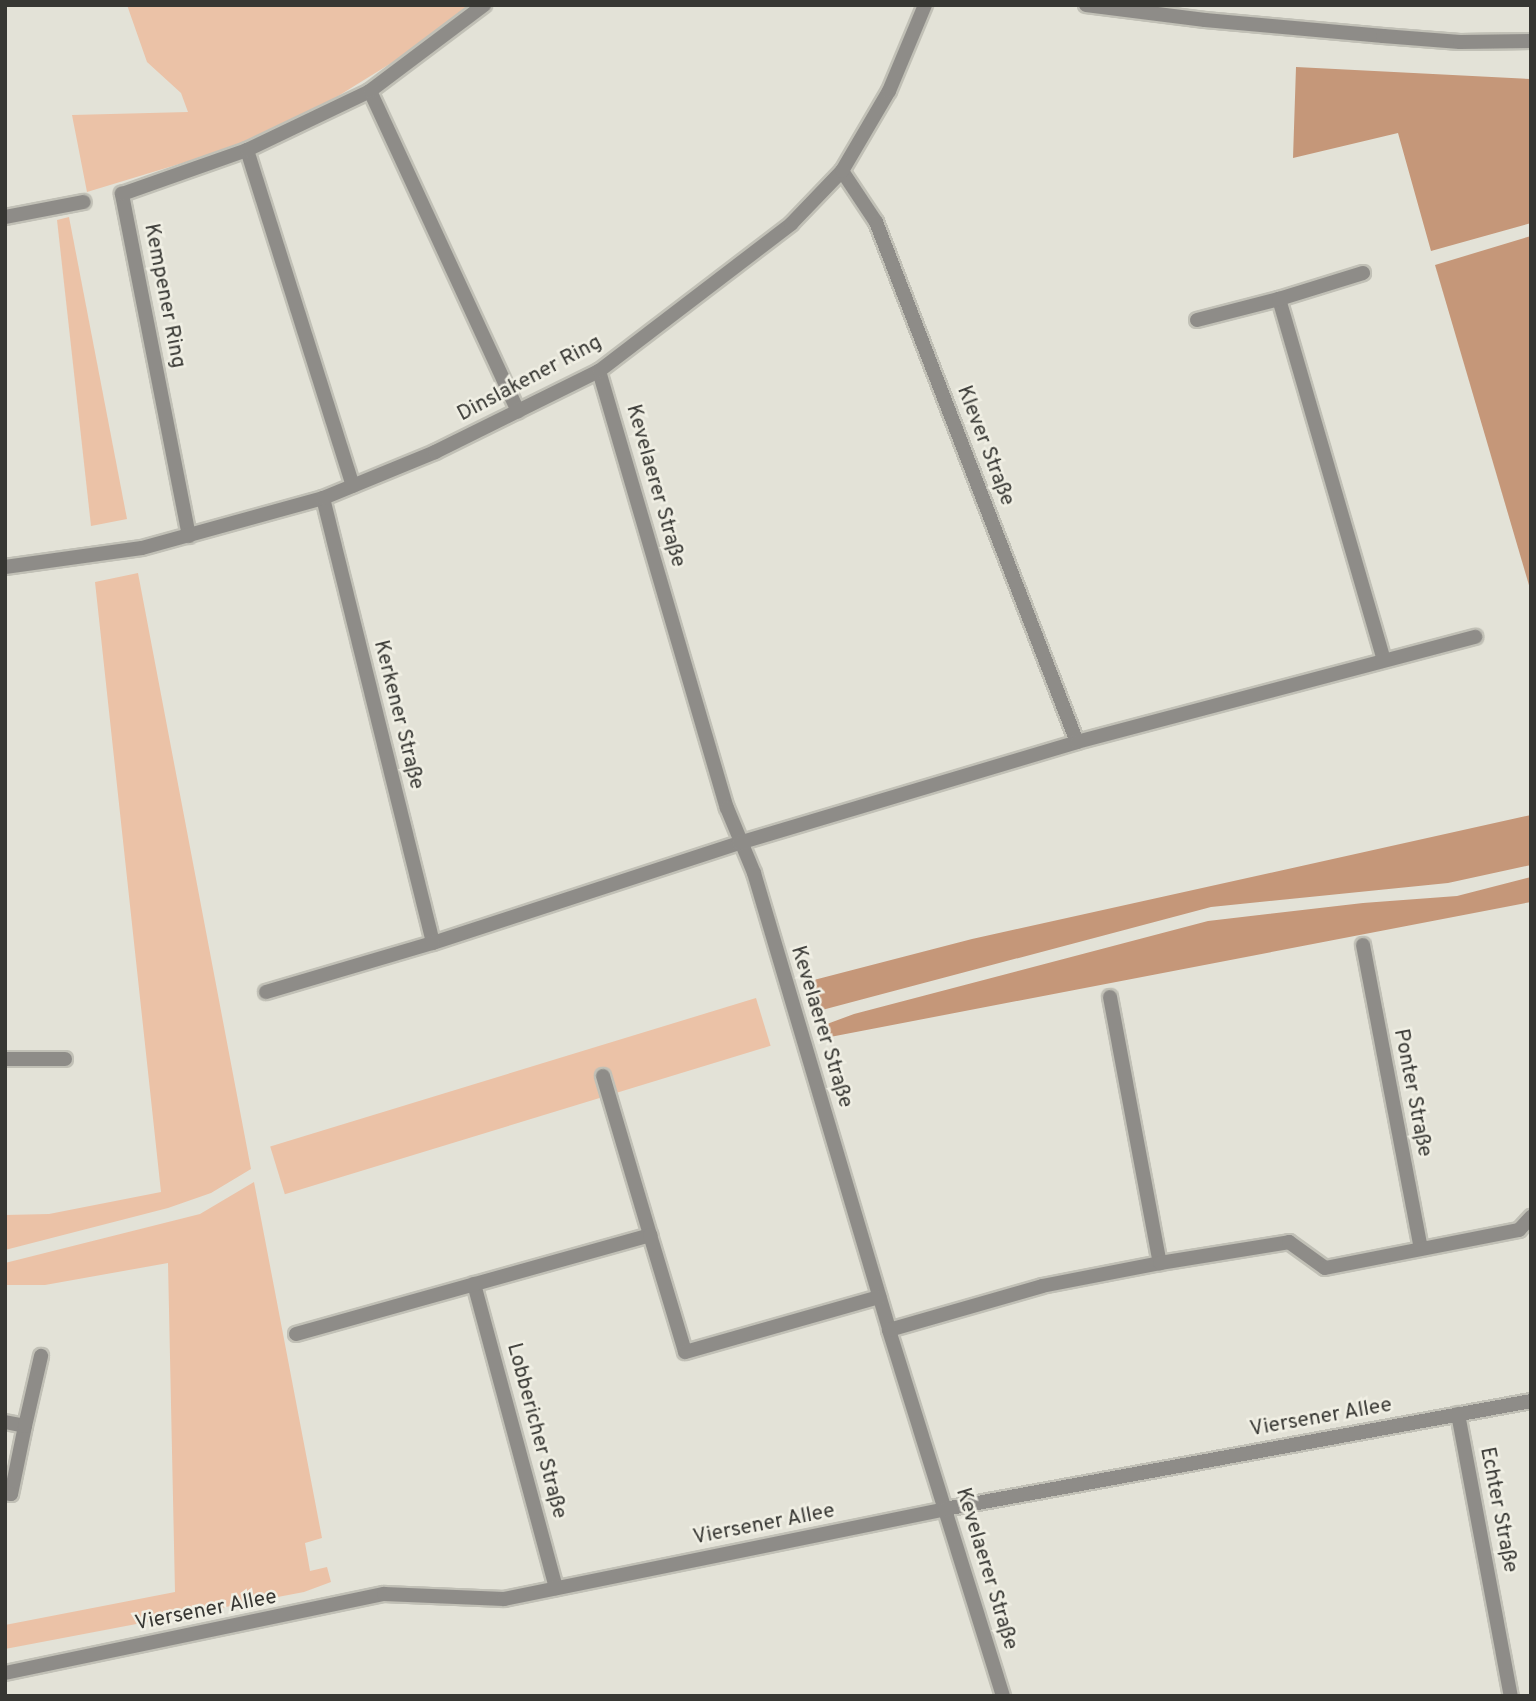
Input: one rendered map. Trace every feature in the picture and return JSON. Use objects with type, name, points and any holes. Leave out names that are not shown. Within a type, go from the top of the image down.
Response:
[{"type":"street","name":"Kempener Ring","points":[[189,536],[122,194],[247,150],[370,91],[484,5]]},
{"type":"street","name":"Dinslakener Ring","points":[[5,567],[142,548],[323,498],[518,412],[599,371],[791,224],[842,171],[889,91],[925,5]]},
{"type":"street","points":[[1086,5],[1205,20],[1396,37],[1460,42],[1531,41]]},
{"type":"street","points":[[370,91],[518,412]]},
{"type":"street","points":[[247,150],[353,486]]},
{"type":"street","name":"Klever Straße","points":[[842,171],[876,222],[1077,742]]},
{"type":"street","points":[[5,217],[84,202]]},
{"type":"street","points":[[1197,320],[1279,299],[1363,273]]},
{"type":"street","points":[[1279,299],[1384,660]]},
{"type":"street","name":"Kevelaerer Straße","points":[[599,371],[740,843],[754,873],[888,1330],[1003,1696]]},
{"type":"street","name":"Kerkener Straße","points":[[323,498],[433,943]]},
{"type":"street","points":[[266,992],[433,943],[740,843],[1077,742],[1475,637]]},
{"type":"street","name":"Ponter Straße","points":[[1363,945],[1422,1249]]},
{"type":"street","points":[[1110,997],[1160,1264]]},
{"type":"street","points":[[5,1059],[65,1059]]},
{"type":"street","points":[[603,1076],[685,1352],[879,1297]]},
{"type":"street","points":[[888,1330],[1042,1286],[1160,1264],[1289,1242],[1325,1268],[1520,1230],[1531,1217]]},
{"type":"street","points":[[296,1335],[650,1234]]},
{"type":"street","name":"Lobbericher Straße","points":[[474,1284],[556,1588]]},
{"type":"street","points":[[5,1493],[11,1494],[41,1356]]},
{"type":"street","name":"Viersener Allee","points":[[5,1673],[384,1594],[504,1599],[945,1509],[1531,1401]]},
{"type":"street","name":"Echter Straße","points":[[1458,1415],[1511,1696]]},
{"type":"street","points":[[5,1422],[25,1426]]},
{"type":"shaded area","points":[[127,5],[468,5],[435,36],[322,106],[232,148],[87,192],[72,115],[188,112],[181,93],[147,62]]},
{"type":"shaded area","points":[[1296,67],[1531,79],[1531,223],[1431,251],[1398,133],[1293,158]]},
{"type":"shaded area","points":[[69,217],[127,519],[91,526],[57,220]]},
{"type":"shaded area","points":[[1531,236],[1531,592],[1435,265]]},
{"type":"shaded area","points":[[138,573],[251,1169],[211,1193],[168,1208],[5,1250],[5,1215],[49,1214],[161,1192],[95,582]]},
{"type":"shaded area","points":[[1531,815],[1531,865],[1448,883],[1211,907],[822,1010],[810,981],[972,939]]},
{"type":"shaded area","points":[[1531,877],[1531,902],[830,1037],[827,1024],[854,1014],[1208,921],[1363,903],[1457,896]]},
{"type":"shaded area","points":[[756,998],[771,1046],[285,1194],[270,1147]]},
{"type":"shaded area","points":[[254,1182],[322,1538],[305,1543],[310,1571],[327,1567],[331,1582],[304,1592],[5,1649],[5,1625],[175,1592],[168,1263],[45,1285],[5,1285],[5,1263],[200,1214]]}]
